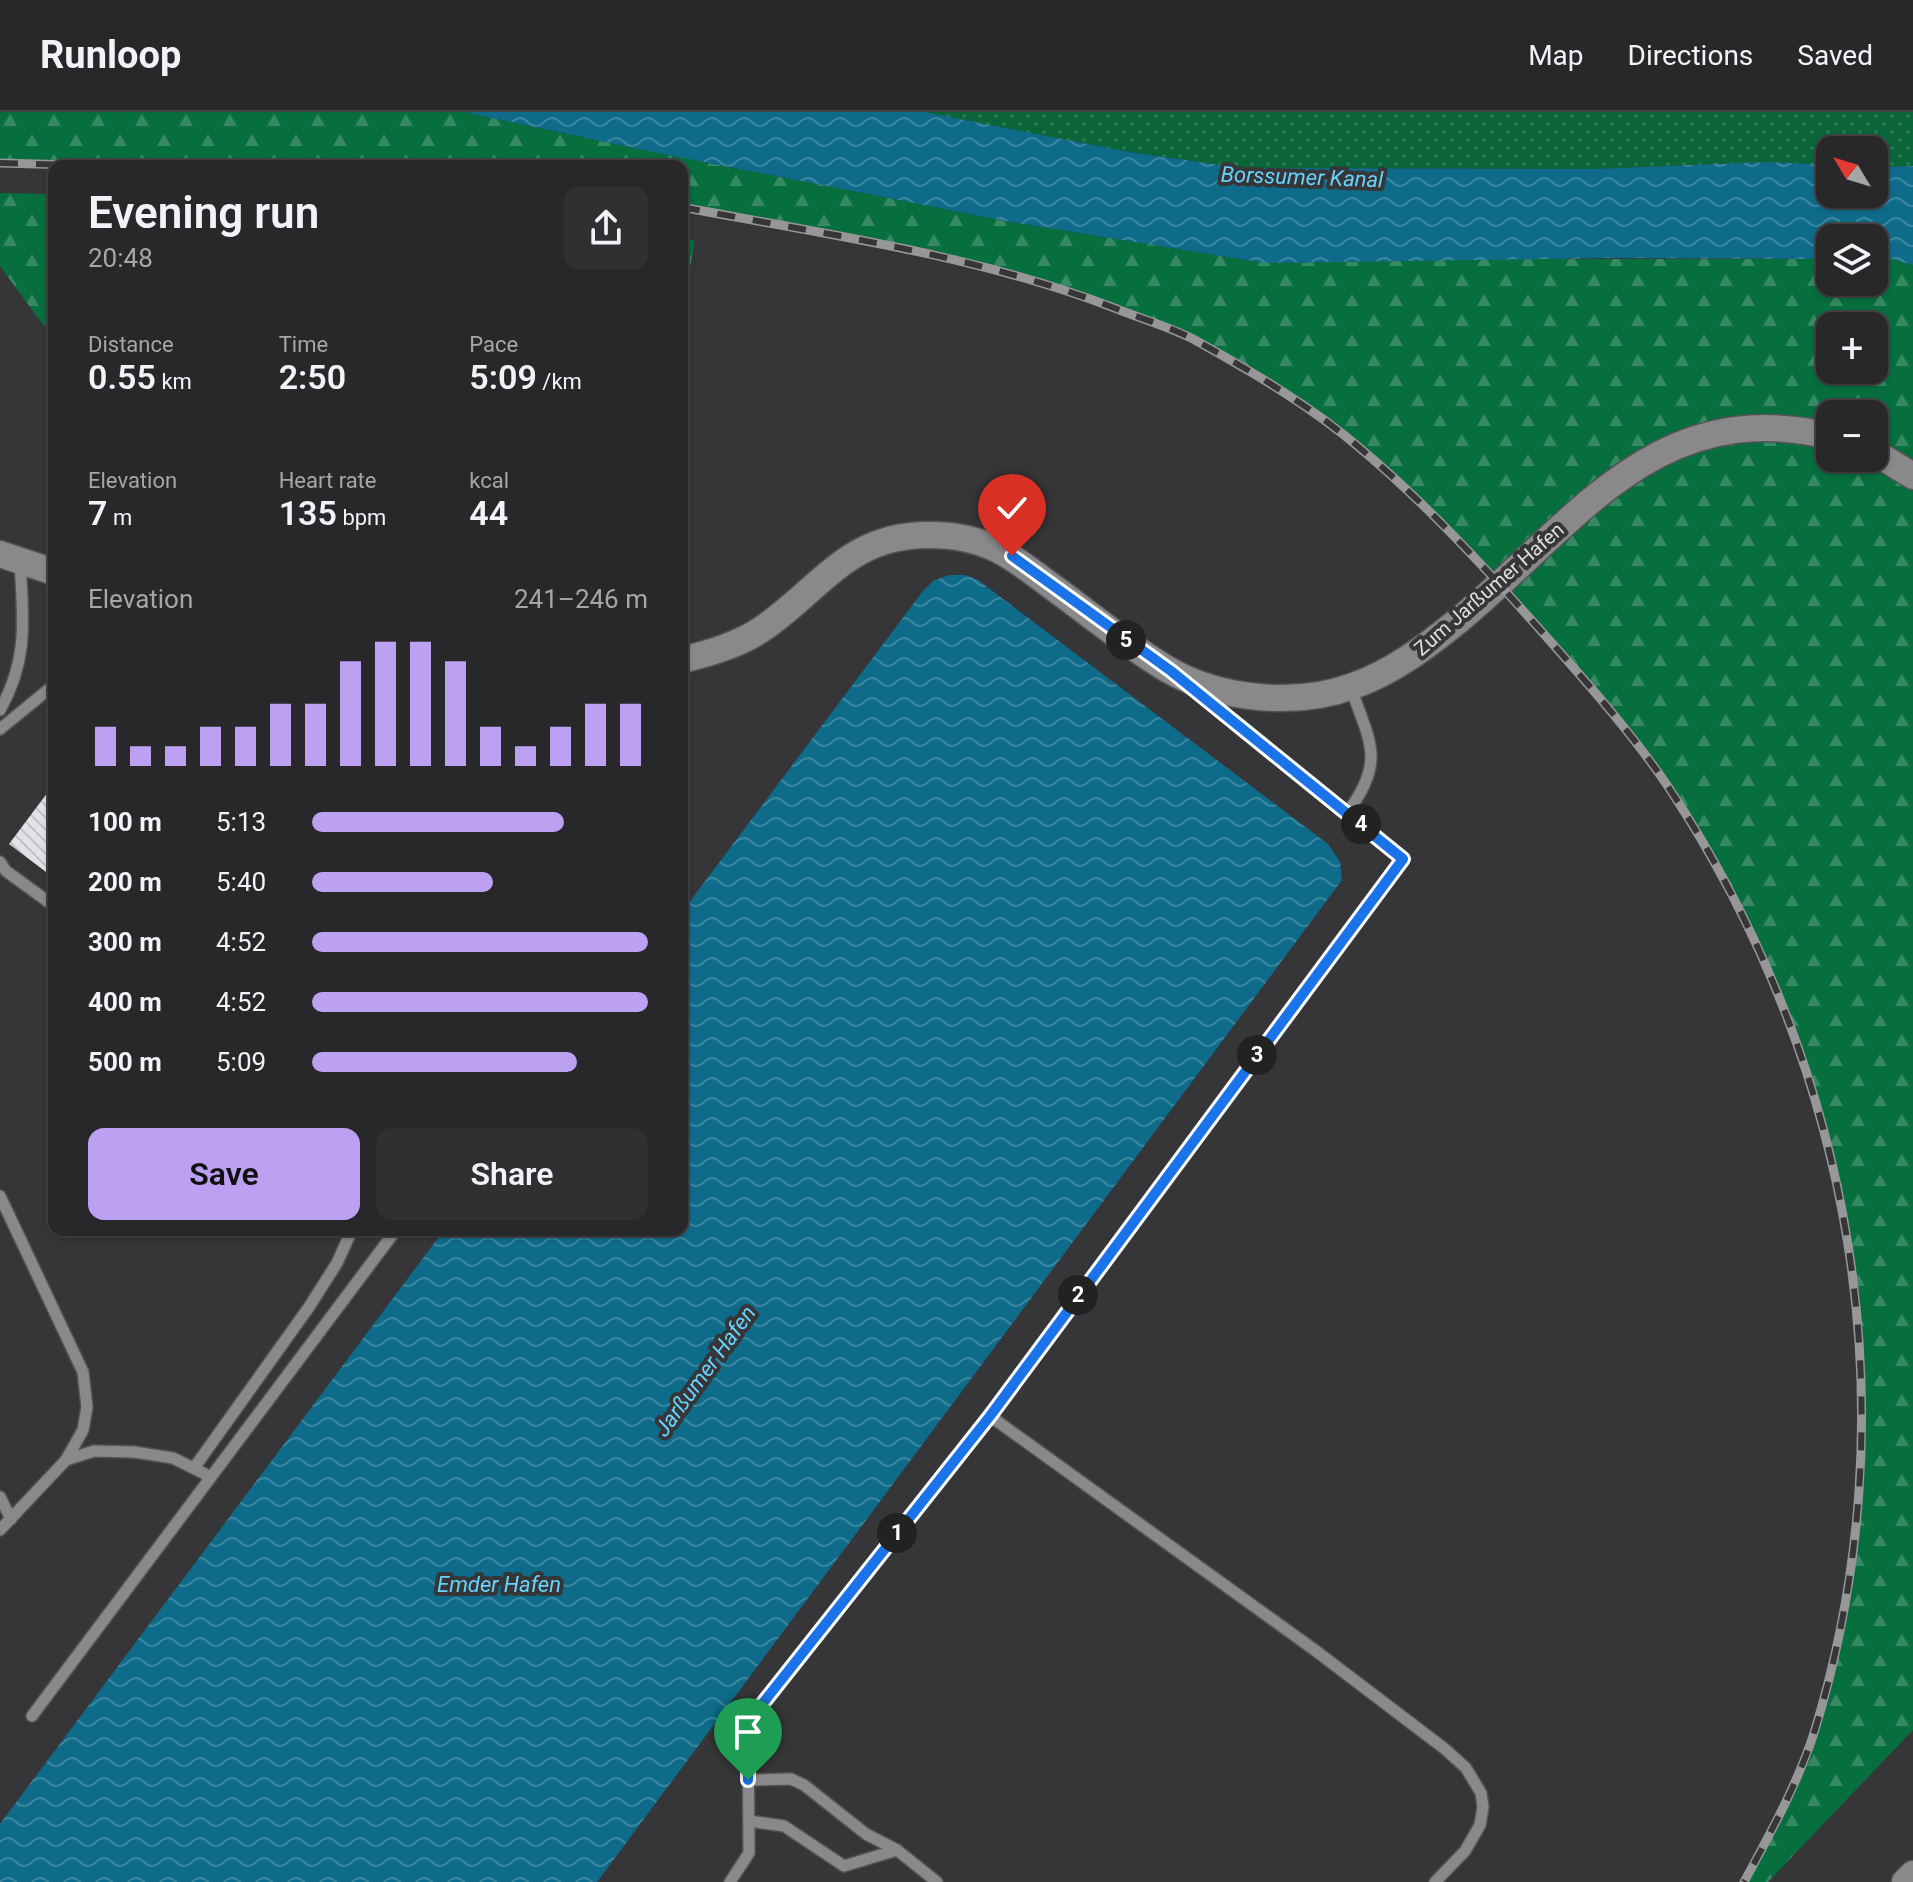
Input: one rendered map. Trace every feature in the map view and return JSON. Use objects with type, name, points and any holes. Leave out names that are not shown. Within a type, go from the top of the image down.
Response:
[{"type":"street","name":"Zum Jarßumer Hafen","points":[[688,658],[743,640],[762,629],[836,565],[863,550],[884,541],[926,534],[975,540],[1012,556],[1171,671],[1223,691],[1288,698],[1351,687],[1383,673],[1440,635],[1593,498],[1635,466],[1660,452],[1717,433],[1785,428],[1816,434]]},
{"type":"street","points":[[1888,461],[1913,476]]},
{"type":"street","points":[[10,557],[48,570]]},
{"type":"street","points":[[1905,1882],[1913,1874]]},
{"type":"lane","points":[[0,709],[21,662],[23,613],[10,557]]},
{"type":"lane","points":[[730,1882],[749,1853],[748,1722],[990,1416],[1403,859],[1171,671]]},
{"type":"lane","points":[[1347,813],[1363,791],[1372,763],[1367,734],[1351,687]]},
{"type":"lane","points":[[0,729],[48,690]]},
{"type":"lane","points":[[0,862],[6,871],[48,902]]},
{"type":"lane","points":[[0,1196],[83,1372],[87,1407],[83,1430],[66,1460],[0,1530]]},
{"type":"lane","points":[[194,1468],[309,1307],[337,1263],[349,1236]]},
{"type":"lane","points":[[32,1716],[392,1236]]},
{"type":"lane","points":[[990,1416],[1316,1651],[1466,1768],[1481,1793],[1483,1807],[1480,1825],[1465,1851],[1435,1882]]},
{"type":"lane","points":[[66,1460],[94,1451],[134,1452],[173,1458],[211,1477]]},
{"type":"lane","points":[[0,1497],[11,1519]]},
{"type":"lane","points":[[748,1780],[791,1779],[804,1785],[866,1834],[897,1850],[937,1882]]},
{"type":"lane","points":[[749,1821],[784,1826],[844,1866],[897,1850]]},
{"type":"green space","points":[[0,112],[464,112],[1011,222],[1265,263],[1816,259],[1816,296],[1888,296],[1888,259],[1913,265],[1913,1730],[1768,1882],[1744,1882],[1791,1790],[1814,1733],[1844,1611],[1859,1489],[1860,1366],[1848,1244],[1822,1125],[1784,1008],[1732,896],[1669,788],[1622,724],[1514,601],[1429,511],[1361,448],[1280,389],[1215,351],[1174,330],[1056,287],[976,263],[688,204],[688,160],[48,160],[48,163],[0,162]]},
{"type":"green space","points":[[924,112],[1913,112],[1913,166],[1888,167],[1888,136],[1816,136],[1816,164],[1767,162],[1595,169],[1243,168],[1135,153]]},
{"type":"green space","points":[[0,193],[48,194],[48,329],[0,266]]},
{"type":"green space","points":[[688,239],[695,241],[688,277]]},
{"type":"water","name":"Borssumer Kanal","points":[[464,112],[924,112],[1135,153],[1243,168],[1595,169],[1767,162],[1816,164],[1816,208],[1888,208],[1888,167],[1913,166],[1913,265],[1888,259],[1888,224],[1816,224],[1816,259],[1609,258],[1265,263],[1011,222]]},
{"type":"water","name":"Emder Hafen","points":[[949,575],[965,575],[978,580],[1328,844],[1340,862],[1342,880],[597,1882],[0,1882],[0,1824],[440,1236],[688,1236],[688,904],[933,581]]},
{"type":"building","points":[[48,792],[48,873],[9,844]]},
{"type":"railway","points":[[0,163],[48,164]]},
{"type":"railway","points":[[688,208],[902,248],[1011,274],[1165,327],[1237,364],[1342,433],[1429,511],[1587,683],[1669,788],[1732,896],[1784,1008],[1822,1125],[1848,1245],[1860,1366],[1859,1489],[1844,1611],[1814,1733],[1800,1771],[1744,1882]]},
{"type":"route","points":[[748,1780],[748,1722],[990,1416],[1403,859],[1171,671],[1012,556]]},
{"type":"water label","name":"Jarßumer Hafen","points":[[705,1371]]}]
